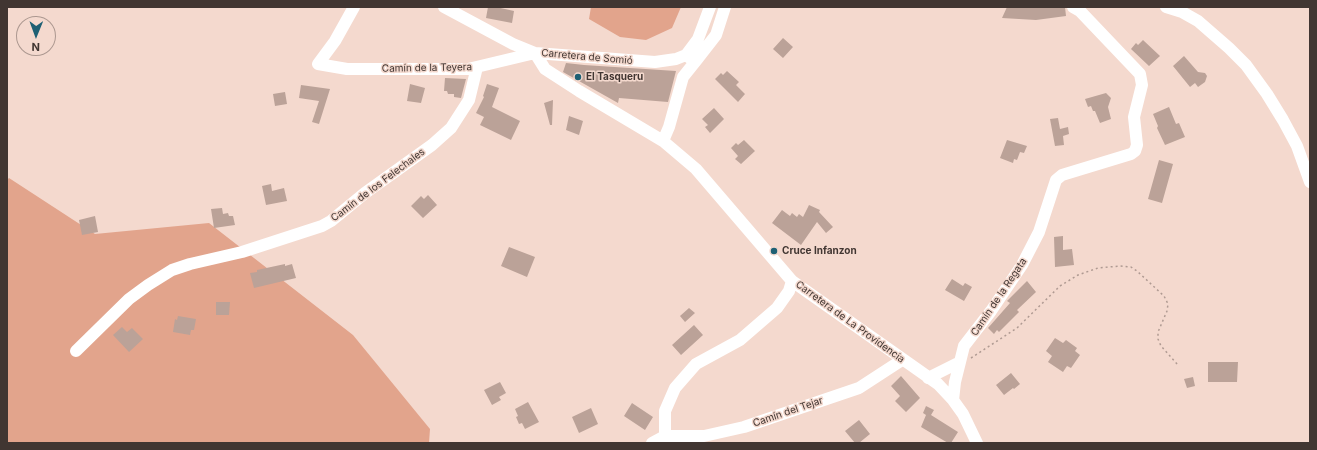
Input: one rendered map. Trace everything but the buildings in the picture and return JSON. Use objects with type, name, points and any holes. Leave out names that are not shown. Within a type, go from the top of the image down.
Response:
[{"type":"street","name":"Camín de la Teyera","points":[[354,7],[335,41],[318,64],[347,69],[461,69],[477,67],[535,53]]},
{"type":"street","name":"Carretera de Somió","points":[[444,7],[513,44],[535,53],[655,62],[691,58]]},
{"type":"street","points":[[662,141],[669,127],[683,77],[710,7]]},
{"type":"street","points":[[691,58],[716,35],[725,7]]},
{"type":"street","name":"Camín de la Regata","points":[[960,362],[964,346],[992,311],[1022,265],[1039,232],[1056,180],[1062,175],[1131,154],[1135,151],[1137,145],[1134,117],[1142,85],[1140,74],[1080,11],[1074,7]]},
{"type":"street","points":[[1166,7],[1182,12],[1198,21],[1225,44],[1246,65],[1267,94],[1283,120],[1297,146],[1310,182]]},
{"type":"street","name":"Carretera de La Providencia","points":[[535,53],[545,68],[579,91],[662,141],[696,170],[792,281],[938,384],[953,400],[963,414],[977,443]]},
{"type":"street","name":"Camín de los Felechales","points":[[76,351],[129,299],[172,270],[190,264],[242,252],[322,226],[331,221],[365,193],[432,145],[451,128],[469,100],[477,67]]},
{"type":"street","points":[[652,443],[665,436],[665,411],[675,388],[696,364],[740,340],[777,308],[789,291],[792,281]]},
{"type":"street","name":"Camín del Tejar","points":[[665,436],[704,436],[744,427],[859,388],[902,360]]},
{"type":"street","points":[[928,378],[960,362]]},
{"type":"street","points":[[953,400],[955,382],[960,362]]},
{"type":"street","points":[[942,370],[950,375],[955,382]]},
{"type":"path","points":[[960,362],[974,357],[1017,328],[1060,286],[1078,275],[1098,268],[1120,266],[1131,267],[1137,271],[1164,296],[1168,304],[1167,311],[1158,332],[1158,340],[1161,346],[1178,365]]},
{"type":"shaded area","points":[[591,7],[681,7],[672,28],[646,40],[620,37],[589,19]]},
{"type":"shaded area","points":[[9,178],[95,234],[209,223],[353,335],[430,429],[429,443],[7,443],[7,180]]},
{"type":"place","name":"El Tasqueru","points":[[578,77]]},
{"type":"place","name":"Cruce Infanzon","points":[[774,251]]}]
